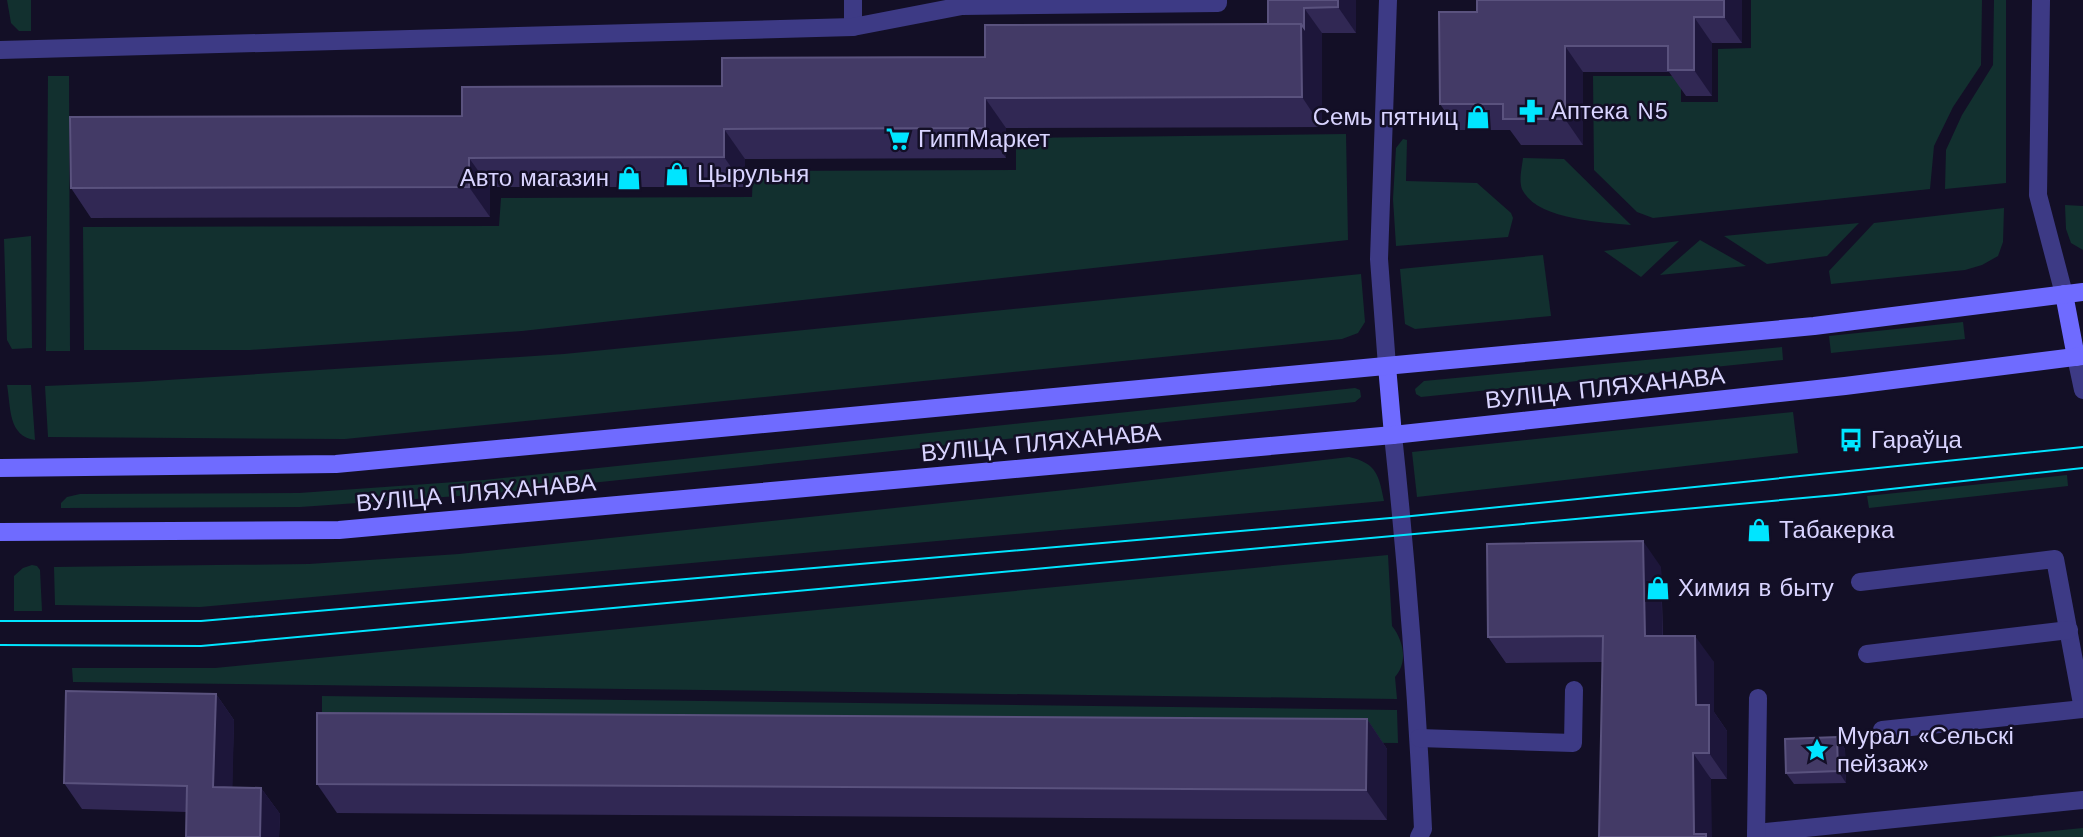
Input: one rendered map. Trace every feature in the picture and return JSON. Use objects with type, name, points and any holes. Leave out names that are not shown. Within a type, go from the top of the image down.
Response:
[{"type":"main road","name":"ВУЛІЦА ПЛЯХАНАВА","points":[[0,468],[336,464],[1814,326],[2083,292]]},
{"type":"main road","points":[[2063,294],[2079,357]]},
{"type":"main road","name":"ВУЛІЦА ПЛЯХАНАВА","points":[[0,531],[338,530],[1393,435],[1845,386],[2079,357]]},
{"type":"main road","points":[[1387,366],[1393,435]]},
{"type":"street","points":[[853,0],[853,27]]},
{"type":"street","points":[[0,50],[853,27],[962,6],[1218,3],[1218,0]]},
{"type":"street","points":[[1387,366],[1379,259],[1388,0]]},
{"type":"street","points":[[2041,0],[2038,195],[2063,294]]},
{"type":"street","points":[[2079,357],[2083,390]]},
{"type":"street","points":[[1393,435],[1405,547],[1419,738],[1423,829],[1419,837]]},
{"type":"street","points":[[1860,582],[2055,559],[2083,709],[1882,730]]},
{"type":"street","points":[[1867,654],[2068,630]]},
{"type":"street","points":[[1419,738],[1573,743],[1574,690]]},
{"type":"street","points":[[1758,698],[1756,835],[2083,800]]},
{"type":"green space","points":[[7,0],[31,0],[31,31],[19,31],[11,23]]},
{"type":"green space","points":[[1751,0],[1982,0],[1981,65],[1953,107],[1934,146],[1930,189],[1653,218],[1637,212],[1594,170],[1593,76],[1681,76],[1681,102],[1718,102],[1718,49],[1751,48]]},
{"type":"green space","points":[[1994,0],[2006,0],[2006,183],[1945,189],[1946,150],[1962,115],[1993,65]]},
{"type":"green space","points":[[48,76],[69,76],[70,351],[46,351]]},
{"type":"green space","points":[[1346,134],[1348,240],[522,331],[250,350],[84,350],[83,227],[499,226],[501,198],[752,197],[753,171],[1016,170],[1016,138]]},
{"type":"green space","points":[[1403,139],[1407,140],[1406,181],[1477,183],[1511,213],[1513,218],[1508,237],[1396,246],[1393,199],[1396,148]]},
{"type":"green space","points":[[1523,158],[1564,159],[1631,225],[1572,218],[1531,201],[1521,184]]},
{"type":"green space","points":[[2065,205],[2083,206],[2083,250],[2071,243],[2066,229]]},
{"type":"green space","points":[[2004,208],[2003,242],[1998,256],[1982,265],[1965,270],[1831,284],[1829,271],[1874,223]]},
{"type":"green space","points":[[1859,223],[1827,256],[1767,264],[1724,236]]},
{"type":"green space","points":[[31,236],[32,348],[12,349],[7,340],[4,239]]},
{"type":"green space","points":[[1700,240],[1746,266],[1660,275]]},
{"type":"green space","points":[[1679,241],[1641,277],[1604,251]]},
{"type":"green space","points":[[1543,255],[1551,316],[1415,329],[1405,324],[1400,269]]},
{"type":"green space","points":[[1361,274],[1365,322],[1358,333],[1342,339],[345,439],[48,437],[45,386],[564,354]]},
{"type":"green space","points":[[1963,322],[1965,339],[1831,353],[1829,336]]},
{"type":"green space","points":[[1782,347],[1783,360],[1421,397],[1416,394],[1415,389],[1424,381]]},
{"type":"green space","points":[[7,385],[31,385],[35,440],[26,437],[15,427]]},
{"type":"green space","points":[[1355,388],[1360,390],[1361,397],[1355,402],[487,494],[300,507],[61,508],[61,503],[67,497],[80,494],[299,493],[484,480]]},
{"type":"green space","points":[[1793,412],[1798,453],[1417,497],[1412,452]]},
{"type":"green space","points":[[1349,457],[1366,463],[1375,472],[1384,501],[200,607],[55,605],[54,567],[309,564],[459,554]]},
{"type":"green space","points":[[2067,475],[2068,486],[1869,508],[1867,496]]},
{"type":"green space","points":[[1388,555],[1392,626],[1403,652],[1402,665],[1395,677],[1397,699],[73,682],[72,668],[215,668]]},
{"type":"green space","points":[[32,565],[40,570],[42,611],[14,611],[14,576],[23,568]]},
{"type":"green space","points":[[322,696],[1397,710],[1398,743],[322,735]]},
{"type":"green space","points":[[2083,828],[2083,837],[1989,837]]},
{"type":"building","points":[[1268,0],[1338,0],[1338,7],[1304,8],[1304,28],[1301,24],[1268,24]]},
{"type":"building","points":[[1477,0],[1724,0],[1724,17],[1694,17],[1694,70],[1668,70],[1668,46],[1565,46],[1565,119],[1503,119],[1503,104],[1440,104],[1439,12],[1477,12]]},
{"type":"building","points":[[1301,24],[1302,97],[985,98],[985,128],[724,129],[724,157],[469,158],[469,187],[71,188],[70,117],[462,116],[462,87],[722,86],[722,58],[985,57],[985,25]]},
{"type":"building","points":[[1643,541],[1645,636],[1695,636],[1696,705],[1709,705],[1709,753],[1693,753],[1694,834],[1706,834],[1706,837],[1599,837],[1603,636],[1488,637],[1487,544]]},
{"type":"building","points":[[66,691],[216,694],[213,787],[261,788],[260,837],[186,837],[187,786],[64,783]]},
{"type":"building","points":[[317,713],[1367,719],[1366,790],[317,784]]},
{"type":"building","points":[[1837,737],[1838,771],[1786,773],[1785,739]]},
{"type":"tram line","points":[[0,621],[201,621],[1402,517],[2083,447]]},
{"type":"tram line","points":[[0,645],[201,646],[1836,495],[2083,468]]},
{"type":"place","name":"Аптека N5","points":[[1531,111]]},
{"type":"place","name":"Семь пятниц","points":[[1478,117]]},
{"type":"place","name":"ГиппМаркет","points":[[898,139]]},
{"type":"place","name":"Цырульня","points":[[677,174]]},
{"type":"place","name":"Авто магазин","points":[[629,178]]},
{"type":"place","name":"Гараўца","points":[[1851,440]]},
{"type":"place","name":"Табакерка","points":[[1759,530]]},
{"type":"place","name":"Химия в быту","points":[[1658,588]]},
{"type":"place","name":"Мурал «Сельскі пейзаж»","points":[[1817,750]]}]
